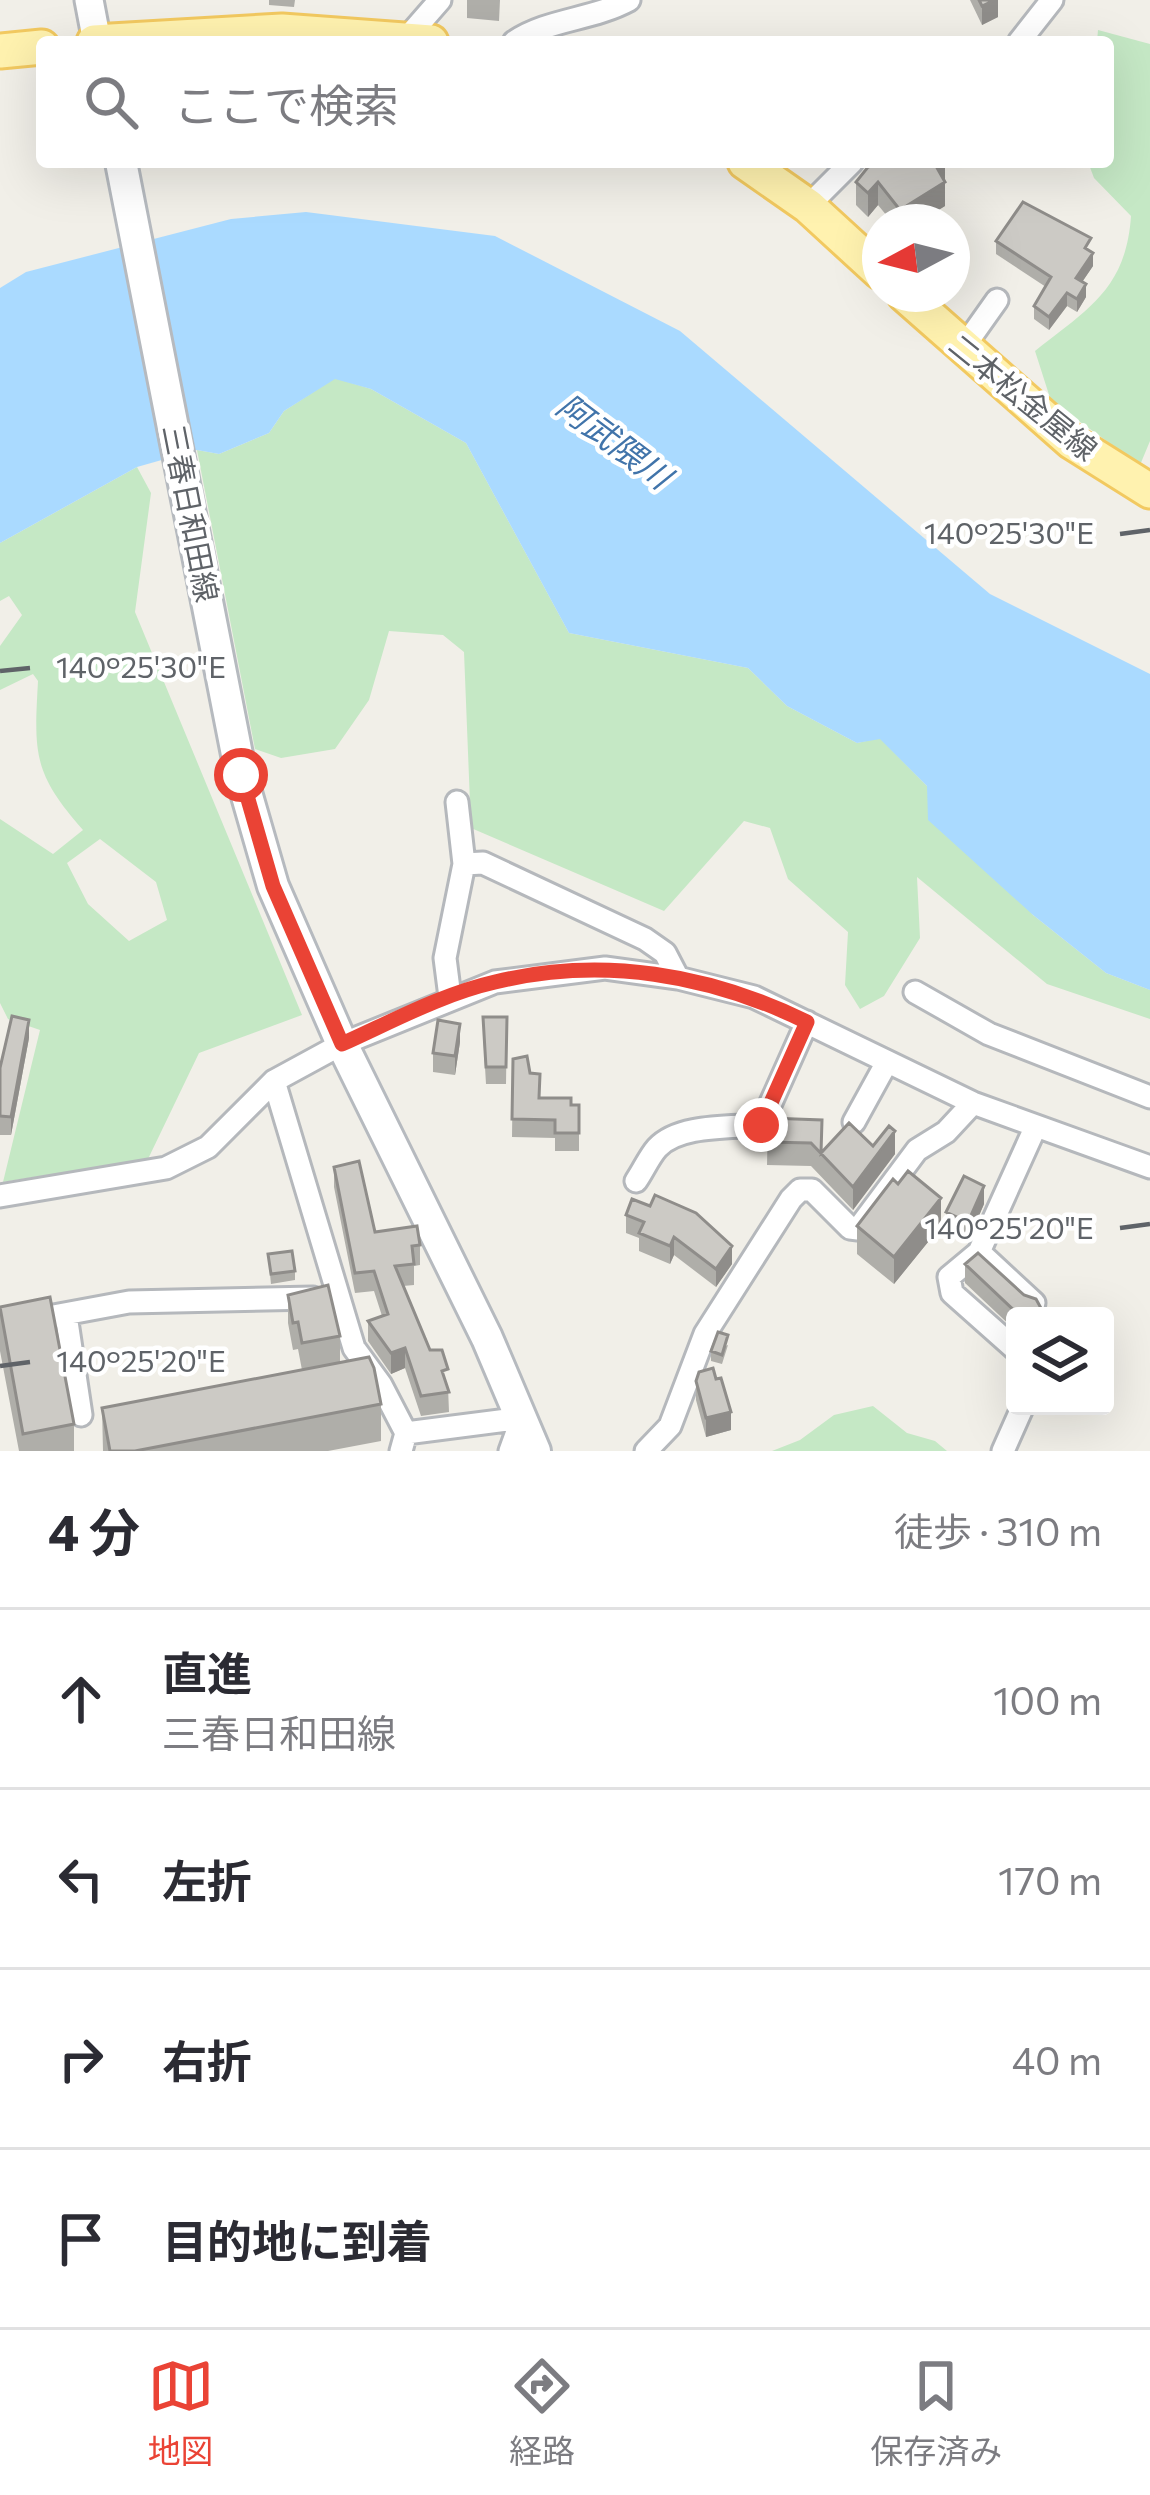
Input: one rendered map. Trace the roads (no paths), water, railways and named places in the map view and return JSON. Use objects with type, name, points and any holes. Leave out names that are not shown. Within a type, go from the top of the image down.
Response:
[{"type":"main road","points":[[197,36],[282,31],[350,36]]},
{"type":"main road","points":[[0,50],[36,47]]},
{"type":"main road","name":"三春日和田線","points":[[122,168],[251,814],[273,886],[342,1044],[487,1338],[535,1451]]},
{"type":"main road","points":[[754,168],[808,206],[862,256]]},
{"type":"main road","name":"二本松金屋線","points":[[924,312],[1072,442],[1150,490]]},
{"type":"street","points":[[89,0],[95,36]]},
{"type":"street","points":[[421,36],[440,0]]},
{"type":"street","points":[[524,36],[628,0]]},
{"type":"street","points":[[1023,36],[1052,0]]},
{"type":"street","points":[[808,206],[846,168]]},
{"type":"street","points":[[963,348],[997,300]]},
{"type":"street","points":[[450,997],[446,958],[464,864],[457,802]]},
{"type":"street","points":[[464,864],[483,863],[645,939],[664,953],[678,978]]},
{"type":"street","points":[[0,1196],[166,1168],[208,1147],[274,1082],[342,1044],[495,982],[605,968],[678,978],[754,997],[973,1103],[1150,1167]]},
{"type":"street","points":[[916,992],[989,1034],[1150,1097]]},
{"type":"street","points":[[636,1181],[668,1139],[761,1125],[807,1022]]},
{"type":"street","points":[[854,1122],[887,1062]]},
{"type":"street","points":[[274,1082],[354,1348],[381,1385],[404,1442],[522,1418]]},
{"type":"street","points":[[646,1451],[670,1426],[705,1334],[791,1198],[800,1190],[812,1190],[850,1228],[858,1229],[917,1150],[946,1132],[973,1103]]},
{"type":"street","points":[[1006,1340],[952,1293],[948,1284],[949,1277],[979,1252],[1035,1128]]},
{"type":"street","points":[[979,1252],[1034,1303]]},
{"type":"street","points":[[0,1326],[129,1302],[337,1297]]},
{"type":"street","points":[[66,1315],[81,1415]]},
{"type":"street","points":[[1003,1451],[1019,1415]]},
{"type":"street","points":[[510,1451],[522,1418]]},
{"type":"water","name":"阿武隈川","points":[[306,212],[495,236],[680,331],[990,594],[1150,674],[1150,990],[1106,973],[1033,915],[928,820],[927,786],[880,739],[857,743],[787,706],[748,668],[569,633],[466,443],[371,389],[335,379],[284,411],[269,433],[219,454],[197,450],[137,467],[0,543],[0,288],[26,272],[231,219]]}]
